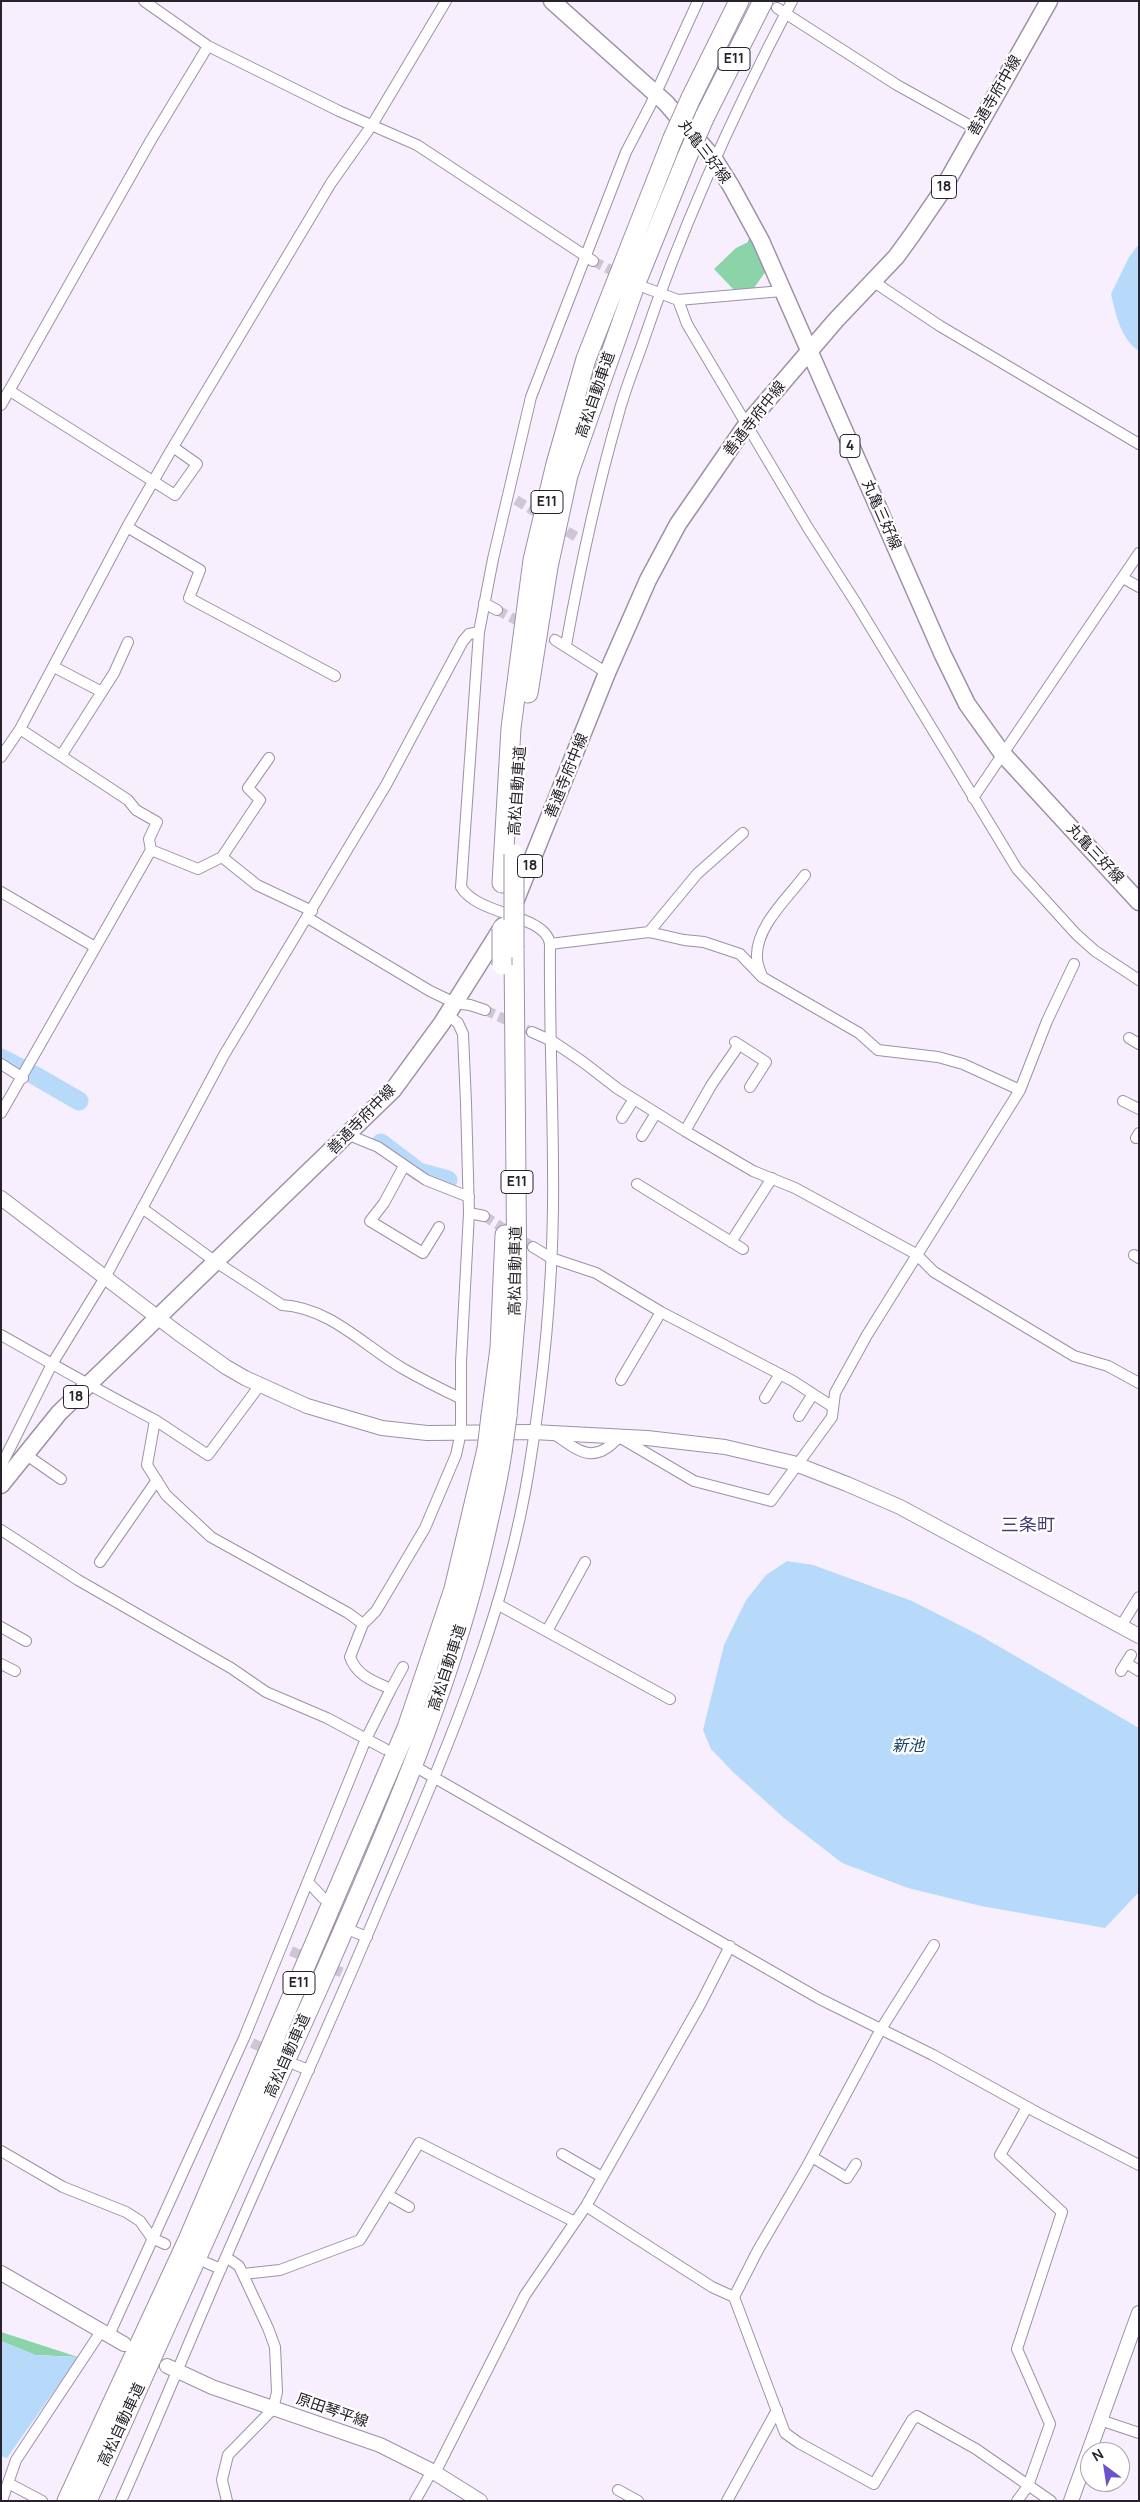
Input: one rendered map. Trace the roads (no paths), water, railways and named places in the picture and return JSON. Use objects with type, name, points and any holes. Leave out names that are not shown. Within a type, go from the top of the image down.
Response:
[{"type":"highway","name":"高松自動車道","points":[[499,1416],[500,1348],[507,1206],[502,884],[511,728],[538,540],[556,464],[586,359],[672,138],[739,1]]},
{"type":"highway","name":"高松自動車道","points":[[67,2501],[188,2240],[407,1728],[454,1589],[494,1450],[517,1298],[514,854],[522,729],[548,567],[568,475],[635,285],[687,157],[705,116],[776,7]]},
{"type":"highway","name":"高松自動車道","points":[[87,2501],[213,2226],[391,1822],[422,1745],[454,1654],[471,1594],[498,1483],[494,1450]]},
{"type":"main road","name":"丸亀三好線","points":[[552,1],[656,92],[714,159],[761,241],[808,351],[968,704],[1002,753],[1139,902]]},
{"type":"main road","name":"善通寺府中線","points":[[1,1486],[24,1454],[59,1413],[349,1135],[393,1090],[452,1009],[509,915],[552,815],[607,673],[648,580],[678,524],[747,424],[808,351],[896,257],[926,214],[1049,1]]},
{"type":"street","points":[[144,1],[208,46],[372,125],[418,145],[589,258]]},
{"type":"street","points":[[1,757],[20,729],[127,527],[173,447],[331,183],[372,125],[446,1]]},
{"type":"street","points":[[122,2501],[173,2369],[221,2269],[309,2070],[347,1975],[366,1937],[435,1778],[469,1690],[509,1564],[529,1470],[544,1359],[551,1258],[553,1212],[550,944],[549,938],[540,927],[473,901],[461,887],[479,632],[484,603],[512,498],[531,397],[589,258],[626,152],[698,1]]},
{"type":"street","points":[[566,645],[582,540],[618,415],[659,294],[776,7],[792,1]]},
{"type":"street","points":[[776,7],[897,85],[976,129]]},
{"type":"street","points":[[1,405],[151,140],[208,46]]},
{"type":"street","points":[[874,282],[940,326],[1139,444]]},
{"type":"street","points":[[646,288],[678,300],[782,291]]},
{"type":"street","points":[[678,300],[687,324],[1017,869],[1076,934],[1095,951],[1139,980]]},
{"type":"street","points":[[10,392],[175,495],[197,464],[173,447]]},
{"type":"street","points":[[127,527],[200,570],[190,598],[335,676]]},
{"type":"street","points":[[973,798],[1139,553]]},
{"type":"street","points":[[1122,578],[1139,587]]},
{"type":"street","points":[[484,603],[497,610]]},
{"type":"street","points":[[1,1466],[52,1364],[106,1276],[224,1055],[386,785],[463,641],[469,634],[479,632]]},
{"type":"street","points":[[555,640],[566,645],[607,673]]},
{"type":"street","points":[[61,756],[114,674],[128,642]]},
{"type":"street","points":[[54,667],[102,692]]},
{"type":"street","points":[[1,1113],[23,1078],[152,850],[149,839],[157,822],[136,810],[128,800],[20,729]]},
{"type":"street","points":[[152,850],[198,869],[222,857],[260,800],[248,788],[269,758]]},
{"type":"street","points":[[649,932],[697,874],[743,833]]},
{"type":"street","points":[[222,857],[257,885],[310,914],[430,991],[452,1009],[463,1034],[469,1213],[460,1432],[456,1455],[425,1528],[376,1610],[363,1624],[350,1657],[356,1670],[390,1689]]},
{"type":"street","points":[[762,977],[757,958],[759,940],[766,926],[805,875]]},
{"type":"street","points":[[1,892],[95,948]]},
{"type":"street","points":[[550,944],[649,932],[684,940],[704,942],[740,954],[762,977],[859,1033],[878,1050],[938,1057],[963,1064],[1020,1090]]},
{"type":"street","points":[[619,1437],[694,1481],[771,1501],[832,1417],[835,1393],[916,1254],[962,1186],[1020,1090],[1044,1028],[1074,964]]},
{"type":"street","points":[[452,1009],[470,1005],[485,1010]]},
{"type":"street","points":[[532,1032],[552,1041],[634,1099],[753,1171],[795,1188],[916,1254],[934,1272],[1074,1356],[1108,1366],[1139,1383]]},
{"type":"street","points":[[1129,1038],[1139,1044]]},
{"type":"street","points":[[685,1131],[736,1043],[766,1062],[750,1087]]},
{"type":"street","points":[[1,1064],[23,1078]]},
{"type":"street","points":[[622,1118],[634,1099]]},
{"type":"street","points":[[1123,1100],[1139,1109]]},
{"type":"street","points":[[642,1136],[656,1113]]},
{"type":"street","points":[[349,1135],[378,1147],[426,1180],[469,1197]]},
{"type":"street","points":[[404,1166],[384,1203],[370,1221],[423,1253],[439,1228]]},
{"type":"street","points":[[731,1242],[772,1178]]},
{"type":"street","points":[[637,1184],[743,1249]]},
{"type":"street","points":[[1,1198],[226,1366],[260,1385],[307,1406],[382,1428],[428,1433],[533,1432],[619,1437],[725,1447],[797,1465],[900,1507],[1139,1636]]},
{"type":"street","points":[[142,1208],[216,1262],[282,1305],[292,1305],[323,1316],[348,1330],[402,1368],[460,1398]]},
{"type":"street","points":[[469,1213],[484,1216]]},
{"type":"street","points":[[533,1247],[551,1258],[596,1273],[661,1312],[780,1374],[833,1407]]},
{"type":"street","points":[[621,1380],[661,1312]]},
{"type":"street","points":[[1,1335],[155,1420],[208,1454],[260,1385]]},
{"type":"street","points":[[765,1398],[780,1374]]},
{"type":"street","points":[[798,1416],[813,1394]]},
{"type":"street","points":[[155,1420],[147,1465],[166,1495],[212,1537],[348,1613],[363,1624]]},
{"type":"street","points":[[554,1433],[575,1449],[590,1454],[602,1452],[619,1437]]},
{"type":"street","points":[[24,1454],[62,1479]]},
{"type":"street","points":[[100,1562],[157,1480]]},
{"type":"street","points":[[1,1530],[78,1580],[231,1668],[266,1692],[328,1718],[385,1749]]},
{"type":"street","points":[[547,1632],[585,1562]]},
{"type":"street","points":[[1121,1626],[1139,1597]]},
{"type":"street","points":[[497,1604],[670,1699]]},
{"type":"street","points":[[1,1627],[26,1641]]},
{"type":"street","points":[[1126,1663],[1139,1671]]},
{"type":"street","points":[[1,1664],[15,1671]]},
{"type":"street","points":[[2,2501],[16,2460],[105,2332],[248,2040],[287,1949],[308,1882],[366,1739],[390,1689],[403,1667]]},
{"type":"street","points":[[421,1770],[820,1999],[881,2029],[1139,2165]]},
{"type":"street","points":[[308,1882],[323,1898]]},
{"type":"street","points":[[352,1931],[366,1937]]},
{"type":"street","points":[[734,2297],[758,2250],[812,2157],[881,2029],[934,1945]]},
{"type":"street","points":[[416,2501],[434,2472],[525,2296],[586,2206],[701,2003],[730,1946]]},
{"type":"street","points":[[296,2064],[309,2070]]},
{"type":"street","points":[[1017,2501],[1028,2486],[1050,2424],[1017,2349],[1062,2212],[1000,2155],[1027,2107]]},
{"type":"street","points":[[243,2274],[280,2270],[304,2263],[360,2240],[419,2143],[575,2222]]},
{"type":"street","points":[[1,2151],[63,2187],[126,2212],[140,2221],[152,2238],[165,2244]]},
{"type":"street","points":[[562,2154],[602,2177]]},
{"type":"street","points":[[812,2157],[848,2178],[856,2164]]},
{"type":"street","points":[[388,2195],[409,2208]]},
{"type":"street","points":[[586,2206],[712,2287],[734,2297],[786,2433],[799,2444],[874,2484],[912,2420],[917,2416],[976,2448],[1051,2501]]},
{"type":"street","points":[[226,2257],[239,2266],[275,2347],[277,2392],[273,2409],[228,2455],[222,2480],[227,2501]]},
{"type":"street","points":[[207,2263],[221,2269]]},
{"type":"street","points":[[1,2273],[124,2344]]},
{"type":"street","points":[[1071,2501],[1139,2313]]},
{"type":"street","name":"原田琴平線","points":[[173,2369],[212,2387],[373,2442],[434,2472],[480,2501]]},
{"type":"street","points":[[727,2501],[777,2410]]},
{"type":"street","points":[[1100,2420],[1139,2433]]},
{"type":"street","points":[[8,2483],[29,2498],[42,2501]]},
{"type":"street","points":[[618,2490],[638,2501]]},
{"type":"water","points":[[1139,244],[1139,351],[1127,340],[1123,333],[1111,294],[1129,257]]},
{"type":"water","name":"新池","points":[[787,1561],[813,1565],[912,1601],[981,1636],[1139,1728],[1139,1892],[1105,1928],[981,1906],[908,1888],[842,1863],[784,1818],[733,1772],[711,1749],[703,1730],[724,1645],[746,1600],[766,1575]]},
{"type":"water","points":[[1,2341],[35,2355],[78,2357],[7,2458],[1,2456]]},
{"type":"waterway","points":[[1,1058],[22,1069]]},
{"type":"waterway","points":[[34,1075],[79,1101]]},
{"type":"waterway","points":[[381,1143],[419,1172],[448,1180]]},
{"type":"tunnel","points":[[593,261],[623,276]]},
{"type":"tunnel","points":[[516,500],[578,538]]},
{"type":"tunnel","points":[[497,610],[555,640]]},
{"type":"tunnel","points":[[485,1010],[532,1032]]},
{"type":"tunnel","points":[[484,1216],[533,1247]]},
{"type":"tunnel","points":[[291,1951],[343,1973]]},
{"type":"tunnel","points":[[252,2043],[272,2052]]},
{"type":"district","name":"三条町","points":[[1028,1526]]}]
